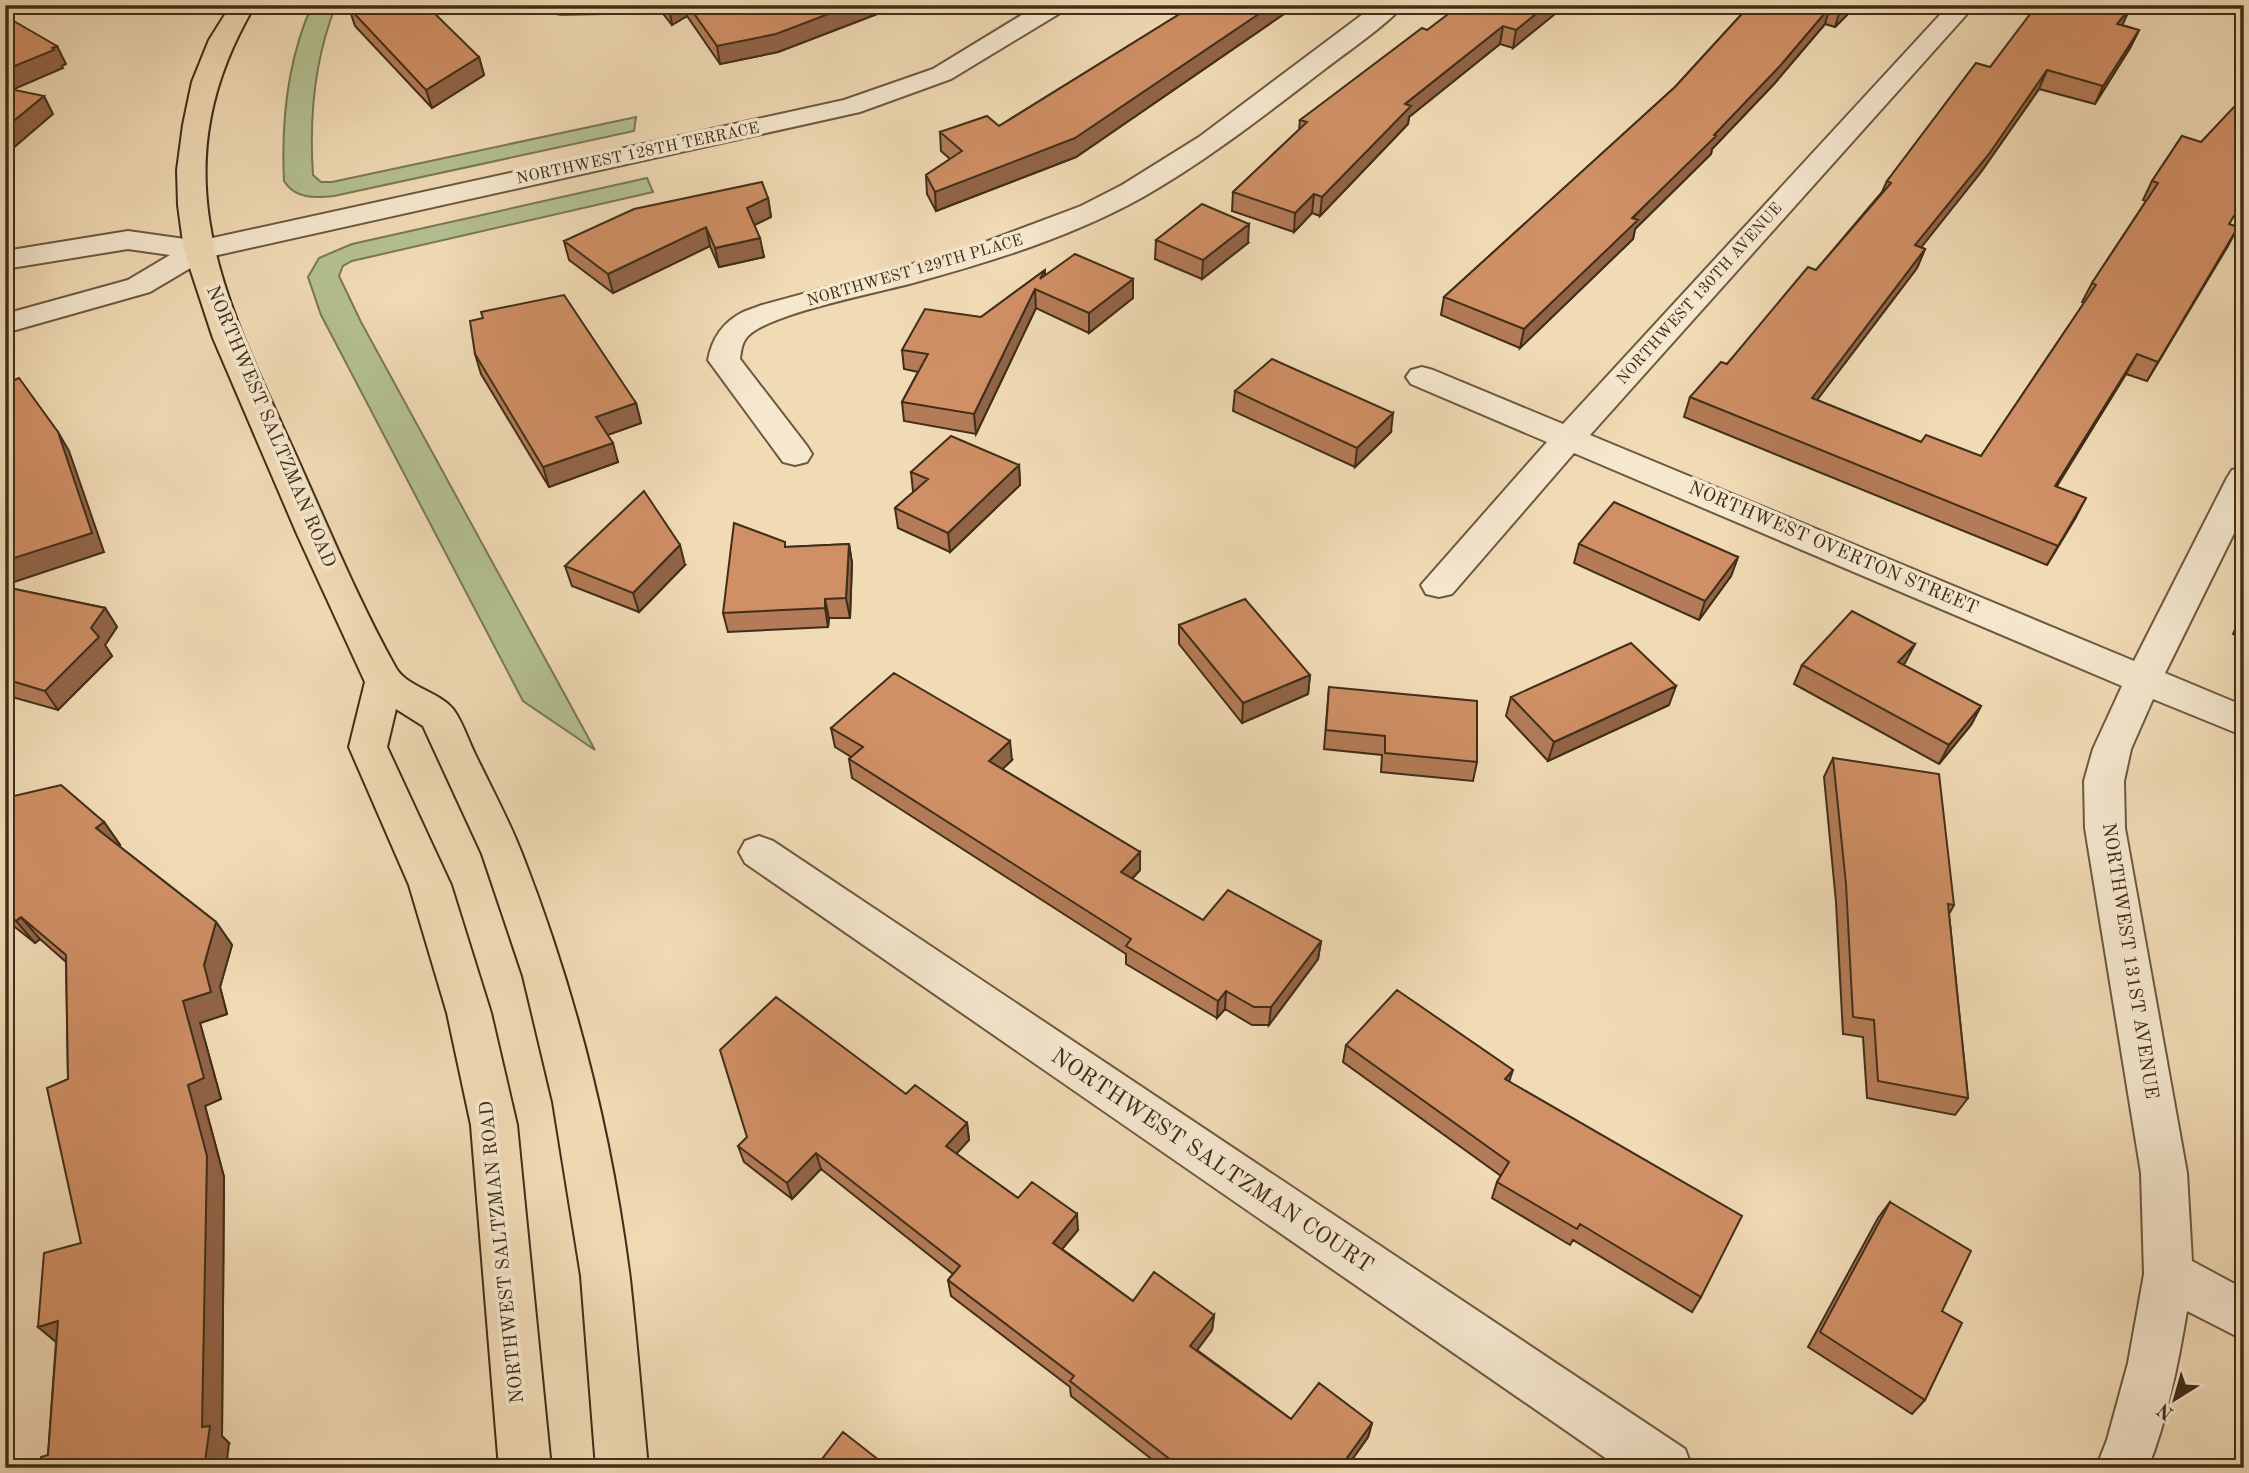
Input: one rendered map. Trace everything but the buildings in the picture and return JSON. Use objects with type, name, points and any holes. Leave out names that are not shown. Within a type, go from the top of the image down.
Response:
[{"type":"main road","name":"NORTHWEST SALTZMAN ROAD","points":[[243,5],[222,40],[205,82],[196,125],[191,170],[192,205],[199,250],[228,338],[314,534],[384,682],[368,747],[430,886],[469,1013],[494,1125],[525,1468]]},
{"type":"main road","points":[[384,682],[438,717],[502,854],[545,976],[576,1102],[605,1276],[622,1468]]},
{"type":"street","points":[[561,7],[648,5]]},
{"type":"street","name":"NORTHWEST 128TH TERRACE","points":[[5,324],[139,286],[199,250],[851,106],[942,74],[1056,5]]},
{"type":"street","name":"NORTHWEST 129TH PLACE","points":[[795,454],[724,360],[726,344],[732,332],[752,319],[773,311],[979,256],[1094,211],[1198,150],[1391,5]]},
{"type":"street","name":"NORTHWEST 130TH AVENUE","points":[[1439,585],[1568,439],[1963,5]]},
{"type":"street","name":"NORTHWEST 128TH TERRACE","points":[[5,260],[128,240],[199,250]]},
{"type":"street","name":"NORTHWEST OVERTON STREET","points":[[1422,377],[2244,722]]},
{"type":"street","name":"NORTHWEST 131ST AVENUE","points":[[2122,1468],[2133,1440],[2153,1363],[2168,1274],[2164,1174],[2105,828],[2104,781],[2112,749],[2143,680],[2244,478]]},
{"type":"street","name":"NORTHWEST SALTZMAN COURT","points":[[759,852],[1666,1468]]},
{"type":"street","points":[[2168,1274],[2244,1316]]},
{"type":"green space","points":[[312,5],[336,5],[318,67],[313,110],[313,175],[321,182],[332,182],[636,117],[634,131],[334,196],[313,197],[300,194],[284,181],[285,113],[291,69]]},
{"type":"green space","points":[[647,178],[653,192],[352,261],[343,266],[339,276],[361,322],[595,750],[523,701],[321,315],[308,277],[319,258],[352,244]]}]
